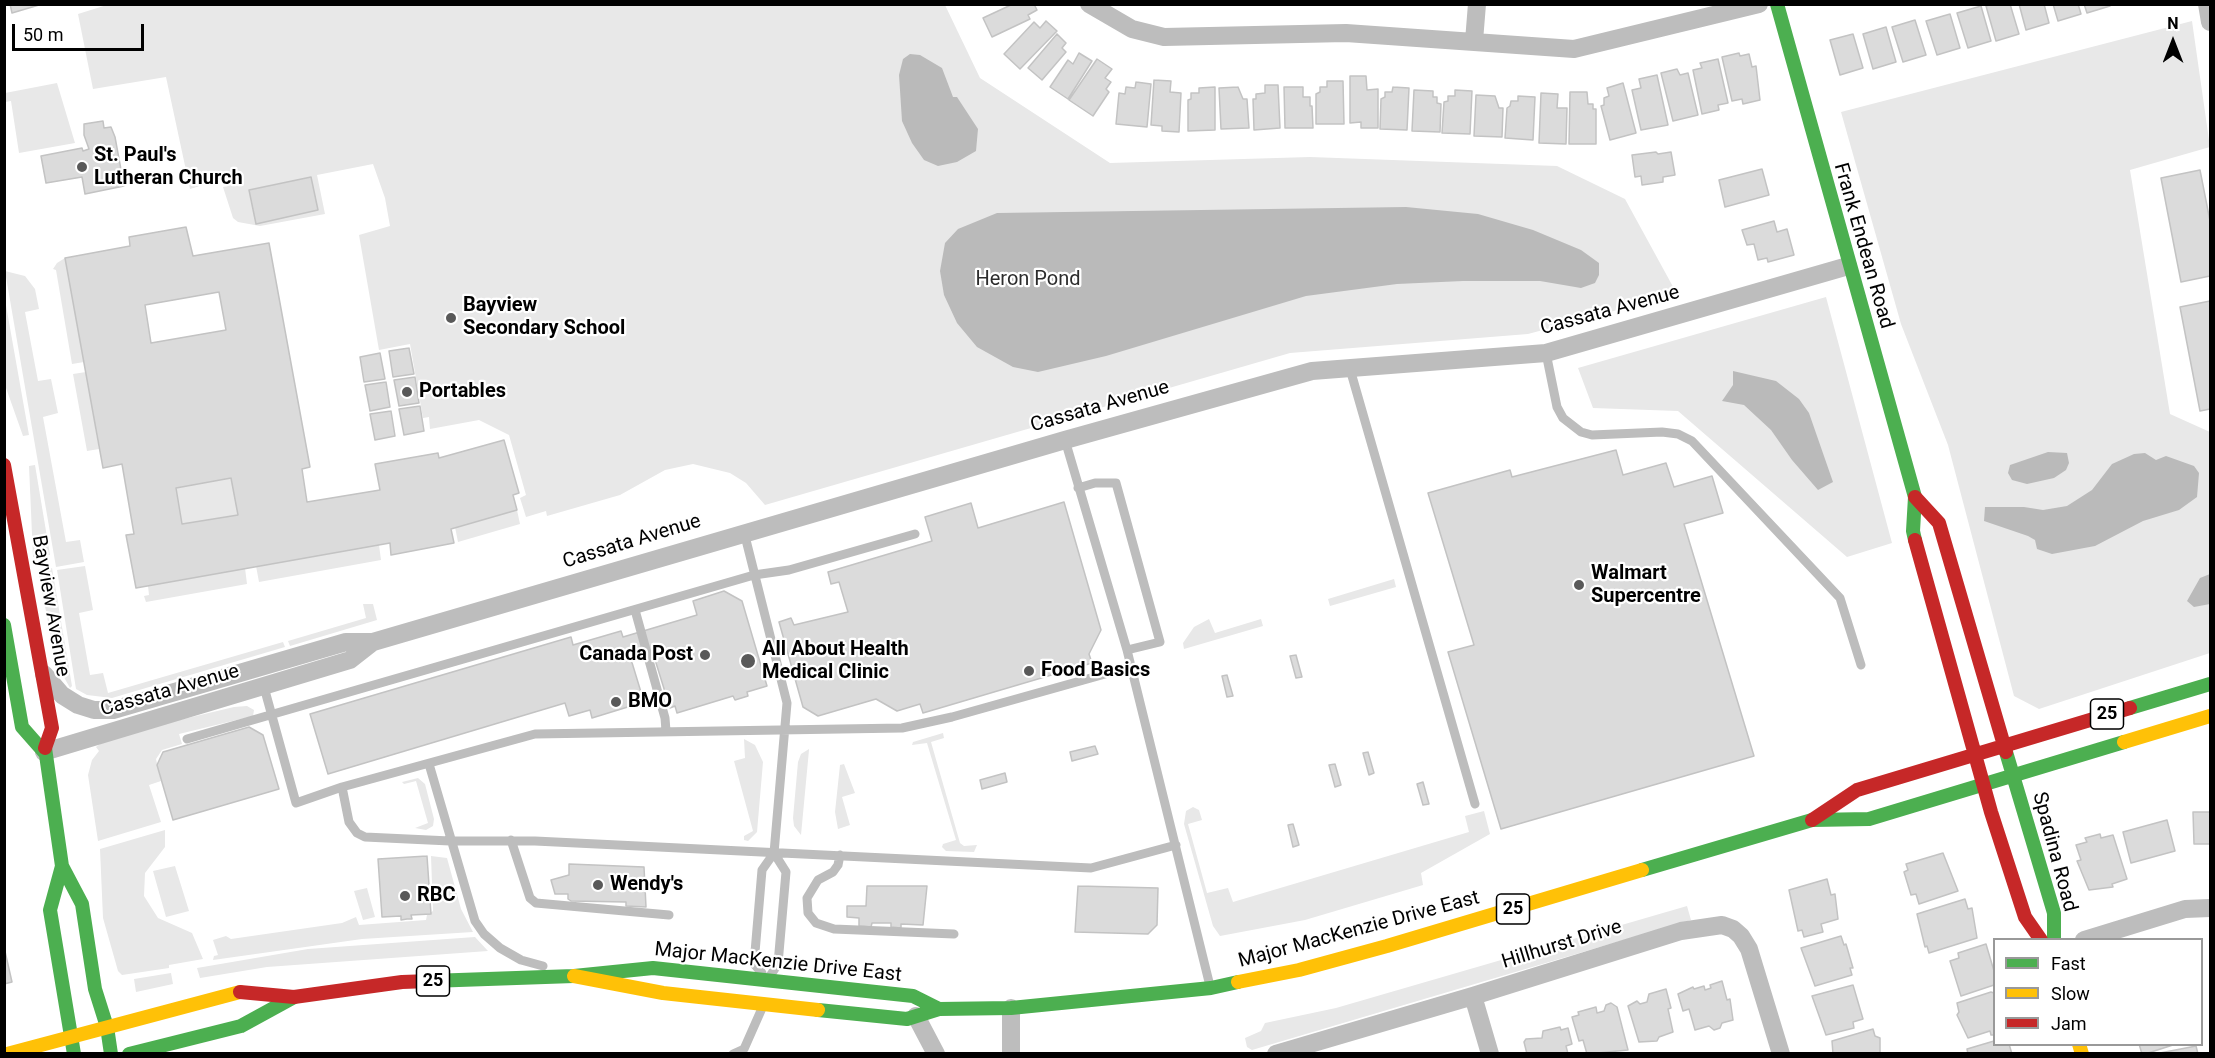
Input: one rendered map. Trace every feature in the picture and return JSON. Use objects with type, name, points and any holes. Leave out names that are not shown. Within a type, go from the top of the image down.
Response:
[{"type":"main road","name":"Frank Endean Road","points":[[1777,4],[1848,266],[1915,497],[1913,531],[1984,784]]},
{"type":"main road","name":"Bayview Avenue","points":[[4,465],[51,728],[44,752],[62,866],[82,904],[95,989],[107,1027],[111,1053]]},
{"type":"main road","name":"Frank Endean Road","points":[[1915,497],[1939,523],[2013,775]]},
{"type":"main road","points":[[4,625],[22,727],[44,752]]},
{"type":"main road","name":"Major MacKenzie Drive East","points":[[1812,820],[1857,790],[2211,684]]},
{"type":"main road","name":"Major MacKenzie Drive East","points":[[7,1053],[239,992],[294,997],[402,982],[574,976],[653,968],[907,1019],[939,1009],[1011,1008],[1211,988],[1299,970],[1387,946],[1812,820],[1869,819],[2211,716]]},
{"type":"main road","name":"Spadina Road","points":[[2013,775],[2054,913],[2054,938]]},
{"type":"main road","name":"Spadina Road","points":[[1984,784],[2025,917],[2040,938]]},
{"type":"main road","name":"Bayview Avenue","points":[[62,866],[50,910],[74,1053]]},
{"type":"main road","name":"Major MacKenzie Drive East","points":[[574,976],[663,993],[765,992],[913,996],[939,1009]]},
{"type":"main road","name":"Major MacKenzie Drive East","points":[[129,1053],[242,1026],[294,997]]},
{"type":"street","points":[[1089,4],[1132,29],[1164,37],[1346,33],[1574,49],[1614,42],[1759,4]]},
{"type":"street","points":[[1474,42],[1477,4]]},
{"type":"street","points":[[2207,4],[2211,22]]},
{"type":"street","name":"Cassata Avenue","points":[[41,670],[62,695],[78,705],[94,710],[113,710],[346,642],[373,642],[744,532],[1312,371],[1546,353],[1848,266]]},
{"type":"street","name":"Cassata Avenue","points":[[44,752],[350,660],[373,642]]},
{"type":"street","points":[[2087,938],[2185,909],[2211,908]]},
{"type":"street","name":"Hillhurst Drive","points":[[1276,1053],[1473,996],[1681,931],[1722,925],[1741,936],[1749,949],[1781,1053]]},
{"type":"street","points":[[1473,996],[1490,1053]]},
{"type":"street","points":[[1011,1008],[1011,1053]]},
{"type":"street","points":[[915,1016],[936,1053]]},
{"type":"lane","points":[[1546,353],[1557,407],[1563,418],[1581,432],[1592,435],[1662,432],[1678,434],[1692,441],[1840,598],[1862,665]]},
{"type":"lane","points":[[1350,369],[1475,804]]},
{"type":"lane","points":[[1065,440],[1127,650],[1211,988]]},
{"type":"lane","points":[[1078,488],[1095,483],[1116,483],[1160,642],[1127,650]]},
{"type":"lane","points":[[744,532],[787,703],[774,853],[762,870],[754,964],[765,992]]},
{"type":"lane","points":[[187,739],[754,575],[789,570],[915,534]]},
{"type":"lane","points":[[635,610],[665,718],[666,731]]},
{"type":"lane","points":[[264,687],[296,803],[342,787],[535,734],[902,728],[951,717],[1130,667]]},
{"type":"lane","points":[[429,764],[468,904],[484,934],[500,948],[521,960],[574,976]]},
{"type":"lane","points":[[342,787],[349,822],[357,833],[376,838],[450,841],[511,840],[1091,868],[1176,845]]},
{"type":"lane","points":[[511,840],[530,898],[536,903],[669,915]]},
{"type":"lane","points":[[733,1053],[744,1049],[778,964],[786,872],[774,853]]},
{"type":"lane","points":[[840,855],[838,865],[833,872],[818,880],[807,898],[808,913],[816,923],[834,929],[954,934]]},
{"type":"green space","points":[[110,4],[945,5],[980,78],[1110,163],[1310,157],[1557,166],[1625,199],[1677,294],[1528,334],[1290,353],[765,505],[746,483],[730,473],[693,464],[665,470],[620,495],[547,516],[546,511],[526,517],[520,498],[526,495],[509,435],[479,420],[430,429],[429,417],[423,418],[410,344],[379,350],[359,235],[390,226],[385,198],[373,164],[317,175],[325,214],[260,226],[238,222],[233,218],[223,187],[228,186],[226,178],[190,189],[166,77],[93,89],[78,14]]},
{"type":"green space","points":[[2192,21],[2210,147],[2130,170],[2170,414],[2210,432],[2210,653],[2039,709],[2014,696],[1948,445],[1901,324],[1841,112]]},
{"type":"green space","points":[[57,83],[75,143],[19,153],[11,101],[5,102],[5,93]]},
{"type":"green space","points":[[65,258],[84,362],[72,364],[56,270],[53,269]]},
{"type":"green space","points":[[5,271],[25,276],[35,289],[39,309],[25,312],[38,381],[51,379],[58,413],[43,417],[66,542],[80,540],[84,562],[56,567]]},
{"type":"green space","points":[[4,294],[29,435],[23,436],[5,385]]},
{"type":"green space","points":[[1826,297],[1892,543],[1847,557],[1678,411],[1593,408],[1578,368]]},
{"type":"green space","points":[[86,372],[99,449],[87,451],[73,374]]},
{"type":"green space","points":[[35,465],[50,555],[33,557],[29,466]]},
{"type":"green space","points":[[231,478],[238,515],[182,524],[176,488]]},
{"type":"green space","points":[[517,510],[520,524],[458,542],[455,527]]},
{"type":"green space","points":[[379,545],[381,560],[259,582],[256,566]]},
{"type":"green space","points":[[85,566],[93,610],[79,613],[90,675],[103,673],[108,693],[283,642],[285,647],[112,698],[87,695],[76,689],[57,570]]},
{"type":"green space","points":[[52,568],[72,686],[70,688],[56,663],[38,570]]},
{"type":"green space","points":[[245,568],[247,584],[146,602],[144,596],[149,595],[148,586]]},
{"type":"green space","points":[[1394,579],[1396,587],[1330,606],[1328,599]]},
{"type":"green space","points":[[363,604],[373,604],[377,620],[290,646],[288,641],[366,618]]},
{"type":"green space","points":[[1209,619],[1215,633],[1261,619],[1263,626],[1184,649],[1183,643],[1194,627]]},
{"type":"green space","points":[[247,706],[254,710],[253,716],[179,734],[182,744],[162,750],[156,759],[161,781],[149,785],[161,822],[98,841],[88,775],[92,760],[99,751],[96,747],[137,730]]},
{"type":"green space","points":[[943,733],[944,738],[931,742],[960,843],[964,846],[977,845],[974,852],[946,851],[942,847],[943,844],[956,840],[927,743],[912,745],[913,742]]},
{"type":"green space","points":[[744,739],[755,745],[763,762],[757,832],[748,841],[744,840],[744,836],[753,831],[734,761],[745,758]]},
{"type":"green space","points":[[809,749],[801,835],[794,826],[793,818],[798,762],[801,754]]},
{"type":"green space","points":[[844,764],[855,793],[842,797],[850,825],[838,829],[835,812],[840,765]]},
{"type":"green space","points":[[418,778],[425,784],[434,819],[433,826],[426,830],[415,828],[428,823],[416,781],[404,784],[402,782]]},
{"type":"green space","points":[[1193,807],[1199,810],[1202,820],[1188,824],[1207,893],[1228,888],[1233,902],[1469,832],[1465,816],[1484,811],[1490,834],[1421,873],[1423,885],[1305,920],[1220,936],[1213,926],[1184,824],[1186,811]]},
{"type":"green space","points":[[165,830],[165,847],[145,873],[144,896],[158,918],[192,933],[203,959],[169,965],[169,968],[122,975],[118,971],[103,918],[100,849]]},
{"type":"green space","points":[[431,856],[447,858],[461,909],[473,932],[362,939],[213,960],[214,956],[218,955],[213,940],[226,936],[231,939],[342,923],[356,917],[359,925],[426,920],[427,915],[433,911]]},
{"type":"green space","points":[[175,866],[189,911],[166,917],[153,871]]},
{"type":"green space","points":[[367,888],[375,917],[363,920],[354,891]]},
{"type":"green space","points":[[1687,906],[1691,920],[1252,1050],[1247,1047],[1245,1038],[1261,1031],[1265,1023],[1336,1008]]},
{"type":"green space","points":[[475,937],[488,951],[267,967],[200,978],[197,968],[308,949]]},
{"type":"green space","points":[[171,973],[173,984],[136,992],[134,979]]},
{"type":"shaded area","points":[[910,54],[920,55],[942,68],[953,97],[957,97],[978,129],[976,151],[957,162],[938,166],[924,160],[912,143],[902,121],[899,75],[903,59]]},
{"type":"shaded area","name":"Heron Pond","points":[[1406,207],[1478,214],[1533,230],[1581,250],[1599,263],[1599,275],[1595,283],[1581,288],[1540,281],[1463,281],[1397,284],[1306,296],[1106,356],[1038,372],[1013,367],[977,347],[957,323],[944,295],[940,271],[945,243],[958,229],[997,213]]},
{"type":"shaded area","points":[[1733,371],[1776,381],[1799,399],[1809,413],[1833,482],[1818,490],[1792,460],[1771,430],[1744,405],[1722,401],[1733,385]]},
{"type":"shaded area","points":[[2048,452],[2067,453],[2069,463],[2066,470],[2054,478],[2027,484],[2012,480],[2008,473],[2010,465]]},
{"type":"shaded area","points":[[2145,453],[2156,460],[2166,456],[2194,466],[2199,473],[2197,497],[2179,510],[2143,521],[2095,546],[2052,554],[2037,549],[2035,540],[2028,536],[1984,521],[1985,507],[2024,507],[2043,510],[2067,506],[2092,490],[2112,464],[2134,454]]},
{"type":"shaded area","points":[[2210,574],[2210,604],[2194,607],[2187,601],[2200,578]]},
{"type":"building","points":[[10,4],[39,4],[39,5],[12,13]]},
{"type":"building","points":[[1013,4],[1034,4],[1037,10],[1028,15],[1030,19],[992,37],[983,18]]},
{"type":"building","points":[[2010,4],[2019,34],[1996,41],[1986,6]]},
{"type":"building","points":[[2019,4],[2044,4],[2049,23],[2026,30]]},
{"type":"building","points":[[2053,4],[2078,4],[2081,14],[2058,21]]},
{"type":"building","points":[[2084,4],[2109,4],[2110,6],[2087,13]]},
{"type":"building","points":[[1981,6],[1991,41],[1968,48],[1957,13]]},
{"type":"building","points":[[1950,14],[1960,48],[1937,55],[1926,21]]},
{"type":"building","points":[[1915,20],[1926,55],[1903,62],[1892,27]]},
{"type":"building","points":[[1046,21],[1057,31],[1020,69],[1004,54],[1034,22],[1040,28]]},
{"type":"building","points":[[1886,27],[1896,62],[1873,69],[1863,34]]},
{"type":"building","points":[[1057,34],[1066,43],[1062,48],[1066,52],[1042,80],[1028,68]]},
{"type":"building","points":[[1853,34],[1863,68],[1840,75],[1830,40]]},
{"type":"building","points":[[1079,53],[1092,61],[1068,99],[1050,87],[1068,60],[1073,64]]},
{"type":"building","points":[[1739,53],[1740,56],[1749,54],[1752,67],[1756,66],[1760,100],[1743,104],[1742,99],[1732,101],[1722,57]]},
{"type":"building","points":[[1097,59],[1112,69],[1105,78],[1111,82],[1106,89],[1109,92],[1093,116],[1069,100]]},
{"type":"building","points":[[1718,59],[1728,103],[1718,105],[1719,110],[1702,114],[1693,70],[1702,68],[1700,63]]},
{"type":"building","points":[[1677,69],[1680,75],[1688,73],[1698,115],[1673,121],[1661,73]]},
{"type":"building","points":[[1657,75],[1668,125],[1641,130],[1632,90],[1641,88],[1639,79]]},
{"type":"building","points":[[1350,76],[1366,76],[1367,90],[1378,89],[1378,128],[1361,128],[1361,122],[1350,123]]},
{"type":"building","points":[[1154,80],[1171,81],[1170,92],[1181,93],[1179,132],[1162,131],[1162,126],[1151,125]]},
{"type":"building","points":[[1327,81],[1343,81],[1344,124],[1316,124],[1316,94],[1320,92],[1320,87],[1327,87]]},
{"type":"building","points":[[1136,82],[1151,84],[1147,127],[1116,124],[1119,93],[1125,94],[1126,87],[1135,88]]},
{"type":"building","points":[[1623,83],[1636,133],[1610,140],[1601,106],[1604,105],[1604,98],[1609,96],[1607,88]]},
{"type":"building","points":[[1265,85],[1278,85],[1280,128],[1254,130],[1253,99],[1256,99],[1256,94],[1265,93]]},
{"type":"building","points":[[1215,87],[1215,130],[1188,131],[1188,100],[1191,99],[1191,93],[1199,93],[1199,88]]},
{"type":"building","points":[[1238,87],[1243,99],[1247,99],[1249,128],[1221,129],[1219,88]]},
{"type":"building","points":[[1284,87],[1303,87],[1303,97],[1310,97],[1313,128],[1285,128]]},
{"type":"building","points":[[1393,87],[1409,88],[1407,130],[1380,129],[1381,99],[1385,97],[1385,92],[1392,92]]},
{"type":"building","points":[[1414,90],[1433,91],[1433,97],[1437,97],[1437,103],[1441,104],[1440,132],[1412,131]]},
{"type":"building","points":[[1455,90],[1472,91],[1470,134],[1442,133],[1444,102],[1448,101],[1448,96],[1455,96]]},
{"type":"building","points":[[1570,92],[1587,92],[1588,104],[1593,104],[1593,109],[1596,109],[1596,144],[1569,144]]},
{"type":"building","points":[[1541,93],[1558,94],[1557,108],[1567,108],[1566,144],[1539,143]]},
{"type":"building","points":[[1476,95],[1495,96],[1499,108],[1503,108],[1502,137],[1474,136]]},
{"type":"building","points":[[1518,96],[1535,97],[1533,140],[1505,138],[1507,108],[1511,101],[1518,101]]},
{"type":"building","name":"St. Paul's Lutheran Church","points":[[103,121],[104,128],[111,127],[115,137],[124,186],[85,194],[82,177],[46,183],[41,156],[82,148],[83,151],[89,149],[84,135],[84,124]]},
{"type":"building","points":[[1656,152],[1658,154],[1671,152],[1675,175],[1663,177],[1663,182],[1642,185],[1641,176],[1635,177],[1632,155]]},
{"type":"building","points":[[1762,169],[1769,195],[1725,207],[1719,180]]},
{"type":"building","points":[[2200,170],[2210,221],[2210,276],[2181,282],[2161,178]]},
{"type":"building","points":[[311,177],[318,210],[256,224],[249,190]]},
{"type":"building","points":[[1774,221],[1777,232],[1787,229],[1794,255],[1768,262],[1767,258],[1758,260],[1754,244],[1747,245],[1742,230]]},
{"type":"building","points":[[186,227],[193,256],[269,243],[310,467],[302,469],[307,502],[380,490],[375,464],[438,453],[439,458],[504,440],[519,493],[513,495],[517,510],[451,529],[454,543],[391,555],[390,543],[136,588],[126,535],[134,534],[122,464],[103,468],[65,258],[130,246],[129,237]],"holes":[[[219,292],[226,330],[151,343],[145,305]],[[231,478],[238,515],[182,524],[176,488]]]},
{"type":"building","points":[[2210,301],[2210,409],[2200,411],[2180,307]]},
{"type":"building","name":"Portables","points":[[409,348],[414,374],[393,377],[389,351]]},
{"type":"building","name":"Portables","points":[[380,353],[385,379],[364,382],[360,357]]},
{"type":"building","name":"Portables","points":[[415,377],[419,403],[399,406],[394,380]]},
{"type":"building","name":"Portables","points":[[386,382],[390,407],[370,411],[365,385]]},
{"type":"building","name":"Portables","points":[[420,406],[424,431],[404,435],[399,409]]},
{"type":"building","name":"Portables","points":[[391,411],[395,436],[375,440],[370,414]]},
{"type":"building","name":"Walmart Supercentre","points":[[1616,450],[1623,475],[1666,463],[1674,487],[1712,476],[1723,513],[1684,524],[1754,756],[1501,829],[1448,652],[1474,645],[1428,493],[1510,470],[1512,477]]},
{"type":"building","points":[[1064,502],[1101,630],[1089,654],[1092,663],[923,713],[920,704],[897,711],[876,699],[818,716],[803,707],[779,622],[791,618],[794,625],[848,612],[839,582],[831,584],[828,572],[932,541],[925,517],[971,503],[978,528]]},
{"type":"building","points":[[724,591],[742,601],[767,686],[747,692],[748,696],[735,700],[733,696],[677,713],[675,706],[670,708],[652,650],[630,656],[644,702],[592,718],[590,710],[569,716],[565,703],[328,774],[310,714],[571,637],[573,645],[621,631],[623,637],[697,615],[693,601]]},
{"type":"building","points":[[1296,655],[1302,677],[1296,678],[1290,656]]},
{"type":"building","points":[[1227,675],[1233,696],[1227,697],[1222,676]]},
{"type":"building","points":[[249,727],[263,735],[279,789],[173,820],[157,765],[163,752]]},
{"type":"building","points":[[1095,746],[1098,754],[1072,761],[1070,752]]},
{"type":"building","points":[[1368,752],[1374,773],[1369,775],[1363,753]]},
{"type":"building","points":[[1335,764],[1341,785],[1335,787],[1329,765]]},
{"type":"building","points":[[1005,773],[1007,782],[982,789],[980,780]]},
{"type":"building","points":[[1423,782],[1429,804],[1423,805],[1417,784]]},
{"type":"building","points":[[2193,812],[2210,812],[2210,844],[2194,844]]},
{"type":"building","points":[[2167,820],[2175,851],[2131,863],[2123,832]]},
{"type":"building","points":[[1293,824],[1299,845],[1293,847],[1288,825]]},
{"type":"building","points":[[2100,834],[2101,838],[2113,835],[2127,879],[2112,884],[2113,887],[2089,890],[2077,861],[2081,860],[2076,845],[2087,842],[2085,838]]},
{"type":"building","points":[[1943,853],[1958,891],[1919,904],[1916,894],[1911,895],[1904,872],[1908,870],[1906,864]]},
{"type":"building","name":"RBC","points":[[427,856],[431,914],[411,915],[412,919],[401,920],[401,916],[382,917],[378,859]]},
{"type":"building","name":"Wendy's","points":[[569,864],[644,867],[646,907],[626,906],[626,902],[571,901],[568,899],[568,894],[555,894],[551,880],[569,875]]},
{"type":"building","points":[[1827,879],[1831,895],[1835,894],[1838,919],[1821,924],[1823,932],[1804,937],[1802,930],[1798,931],[1789,890]]},
{"type":"building","points":[[867,886],[927,886],[923,925],[901,924],[901,928],[891,927],[891,923],[872,923],[871,927],[859,926],[859,918],[847,917],[847,906],[866,906]]},
{"type":"building","points":[[1078,886],[1158,888],[1157,925],[1148,934],[1075,932]]},
{"type":"building","points":[[1965,899],[1968,909],[1972,908],[1977,938],[1929,953],[1927,946],[1925,947],[1917,914]]},
{"type":"building","points":[[1841,936],[1844,945],[1846,944],[1853,968],[1850,968],[1852,975],[1815,986],[1801,948]]},
{"type":"building","points":[[1986,944],[1993,968],[1993,985],[1961,996],[1950,961],[1959,958],[1958,953]]},
{"type":"building","points":[[4,947],[12,982],[4,984]]},
{"type":"building","points":[[1722,981],[1727,1000],[1730,999],[1733,1020],[1722,1023],[1720,1028],[1714,1030],[1709,1026],[1695,1030],[1689,1009],[1683,1011],[1678,994],[1693,987],[1694,989],[1704,986],[1705,990],[1711,988],[1710,985]]},
{"type":"building","points":[[1853,985],[1863,1019],[1853,1022],[1854,1028],[1826,1035],[1812,996]]},
{"type":"building","points":[[1666,989],[1671,1008],[1668,1009],[1673,1032],[1659,1037],[1657,1041],[1639,1042],[1628,1006],[1637,1001],[1640,1004],[1647,1002],[1649,994]]},
{"type":"building","points":[[1993,993],[1993,1035],[1990,1031],[1968,1038],[1957,1015],[1959,1012],[1957,1003]]},
{"type":"building","points":[[1611,1003],[1617,1007],[1628,1050],[1587,1054],[1583,1040],[1579,1041],[1572,1017],[1579,1015],[1578,1012],[1596,1007],[1597,1013],[1604,1011],[1606,1005]]},
{"type":"building","points":[[1560,1027],[1561,1030],[1568,1028],[1572,1044],[1566,1046],[1568,1054],[1527,1054],[1524,1042],[1526,1039],[1542,1038],[1543,1031]]},
{"type":"building","points":[[1873,1029],[1875,1036],[1880,1038],[1880,1054],[1833,1054],[1832,1041]]},
{"type":"building","points":[[1993,1041],[1993,1046],[2010,1046],[2012,1054],[1968,1054],[1967,1049]]},
{"type":"building","points":[[2140,1046],[2170,1046],[2145,1054],[2142,1054]]},
{"type":"building","points":[[2196,1046],[2198,1054],[2160,1054],[2160,1053]]},
{"type":"traffic: fast","points":[[1777,4],[1915,497],[1913,531],[1915,540]]},
{"type":"traffic: fast","points":[[4,625],[22,727],[44,752]]},
{"type":"traffic: fast","points":[[2130,708],[2210,684]]},
{"type":"traffic: fast","points":[[1642,870],[1812,820],[1869,819],[2124,742]]},
{"type":"traffic: fast","points":[[45,748],[62,866],[82,904],[95,989],[107,1027],[111,1054]]},
{"type":"traffic: fast","points":[[2006,752],[2054,913],[2054,938]]},
{"type":"traffic: fast","points":[[62,866],[50,910],[74,1054]]},
{"type":"traffic: fast","points":[[430,981],[574,976],[653,968],[913,996],[939,1009]]},
{"type":"traffic: fast","points":[[818,1010],[907,1019],[939,1009],[1011,1008],[1211,988],[1238,982]]},
{"type":"traffic: fast","points":[[129,1054],[241,1026],[294,997]]},
{"type":"traffic: slow","points":[[2124,742],[2210,716]]},
{"type":"traffic: slow","points":[[1238,982],[1299,970],[1387,946],[1642,870]]},
{"type":"traffic: slow","points":[[574,976],[663,993],[818,1010]]},
{"type":"traffic: slow","points":[[7,1054],[240,992]]},
{"type":"traffic: slow","points":[[2080,1046],[2082,1054]]},
{"type":"traffic: jam","points":[[4,465],[52,728],[45,748]]},
{"type":"traffic: jam","points":[[1915,497],[1939,523],[2006,752]]},
{"type":"traffic: jam","points":[[1915,540],[1991,812],[2025,917],[2040,938]]},
{"type":"traffic: jam","points":[[1812,820],[1857,790],[2130,708]]},
{"type":"traffic: jam","points":[[240,992],[294,997],[402,982],[430,981]]},
{"type":"place","name":"St. Paul's Lutheran Church","points":[[82,167]]},
{"type":"place","name":"Bayview Secondary School","points":[[451,318]]},
{"type":"place","name":"Portables","points":[[407,392]]},
{"type":"place","name":"Walmart Supercentre","points":[[1579,585]]},
{"type":"place","name":"Canada Post","points":[[705,655]]},
{"type":"place","name":"All About Health Medical Clinic","points":[[748,661]]},
{"type":"place","name":"Food Basics","points":[[1029,671]]},
{"type":"place","name":"BMO","points":[[616,702]]},
{"type":"place","name":"Wendy's","points":[[598,885]]},
{"type":"place","name":"RBC","points":[[405,896]]}]
